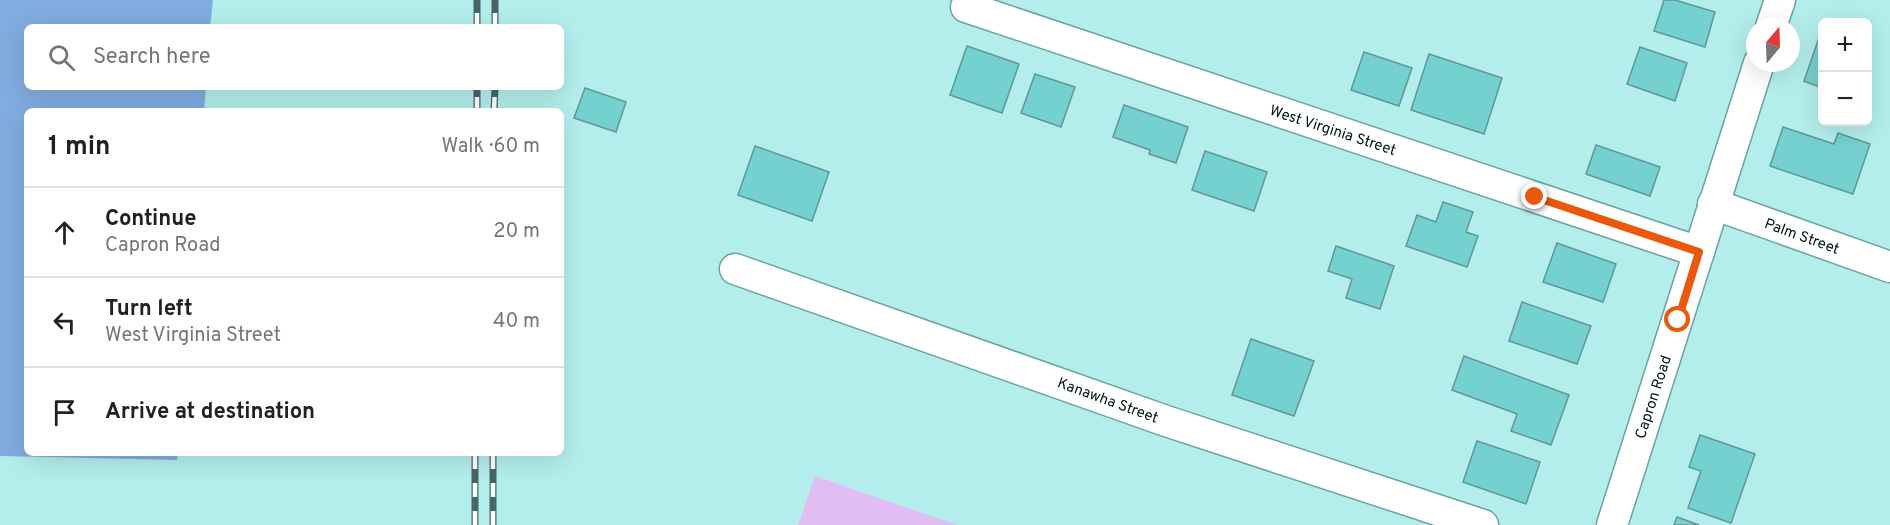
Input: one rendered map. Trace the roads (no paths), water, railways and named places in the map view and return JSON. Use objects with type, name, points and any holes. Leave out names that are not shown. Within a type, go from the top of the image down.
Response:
[{"type":"street","points":[[1774,18],[1780,0]]},
{"type":"street","name":"West Virginia Street","points":[[966,7],[1699,252]]},
{"type":"street","name":"Capron Road","points":[[1612,525],[1757,72]]},
{"type":"street","name":"Palm Street","points":[[1713,204],[1890,267]]},
{"type":"street","name":"Kanawha Street","points":[[735,268],[1166,421],[1483,525]]},
{"type":"water","points":[[0,0],[213,0],[210,24],[24,24],[24,90],[206,90],[204,108],[24,108],[24,456],[178,456],[177,460],[0,456]]},
{"type":"railway","points":[[477,0],[477,24]]},
{"type":"railway","points":[[495,0],[495,24]]},
{"type":"railway","points":[[477,90],[477,108]]},
{"type":"railway","points":[[494,108],[495,90]]},
{"type":"railway","points":[[475,456],[475,525]]},
{"type":"railway","points":[[493,456],[493,525]]}]
